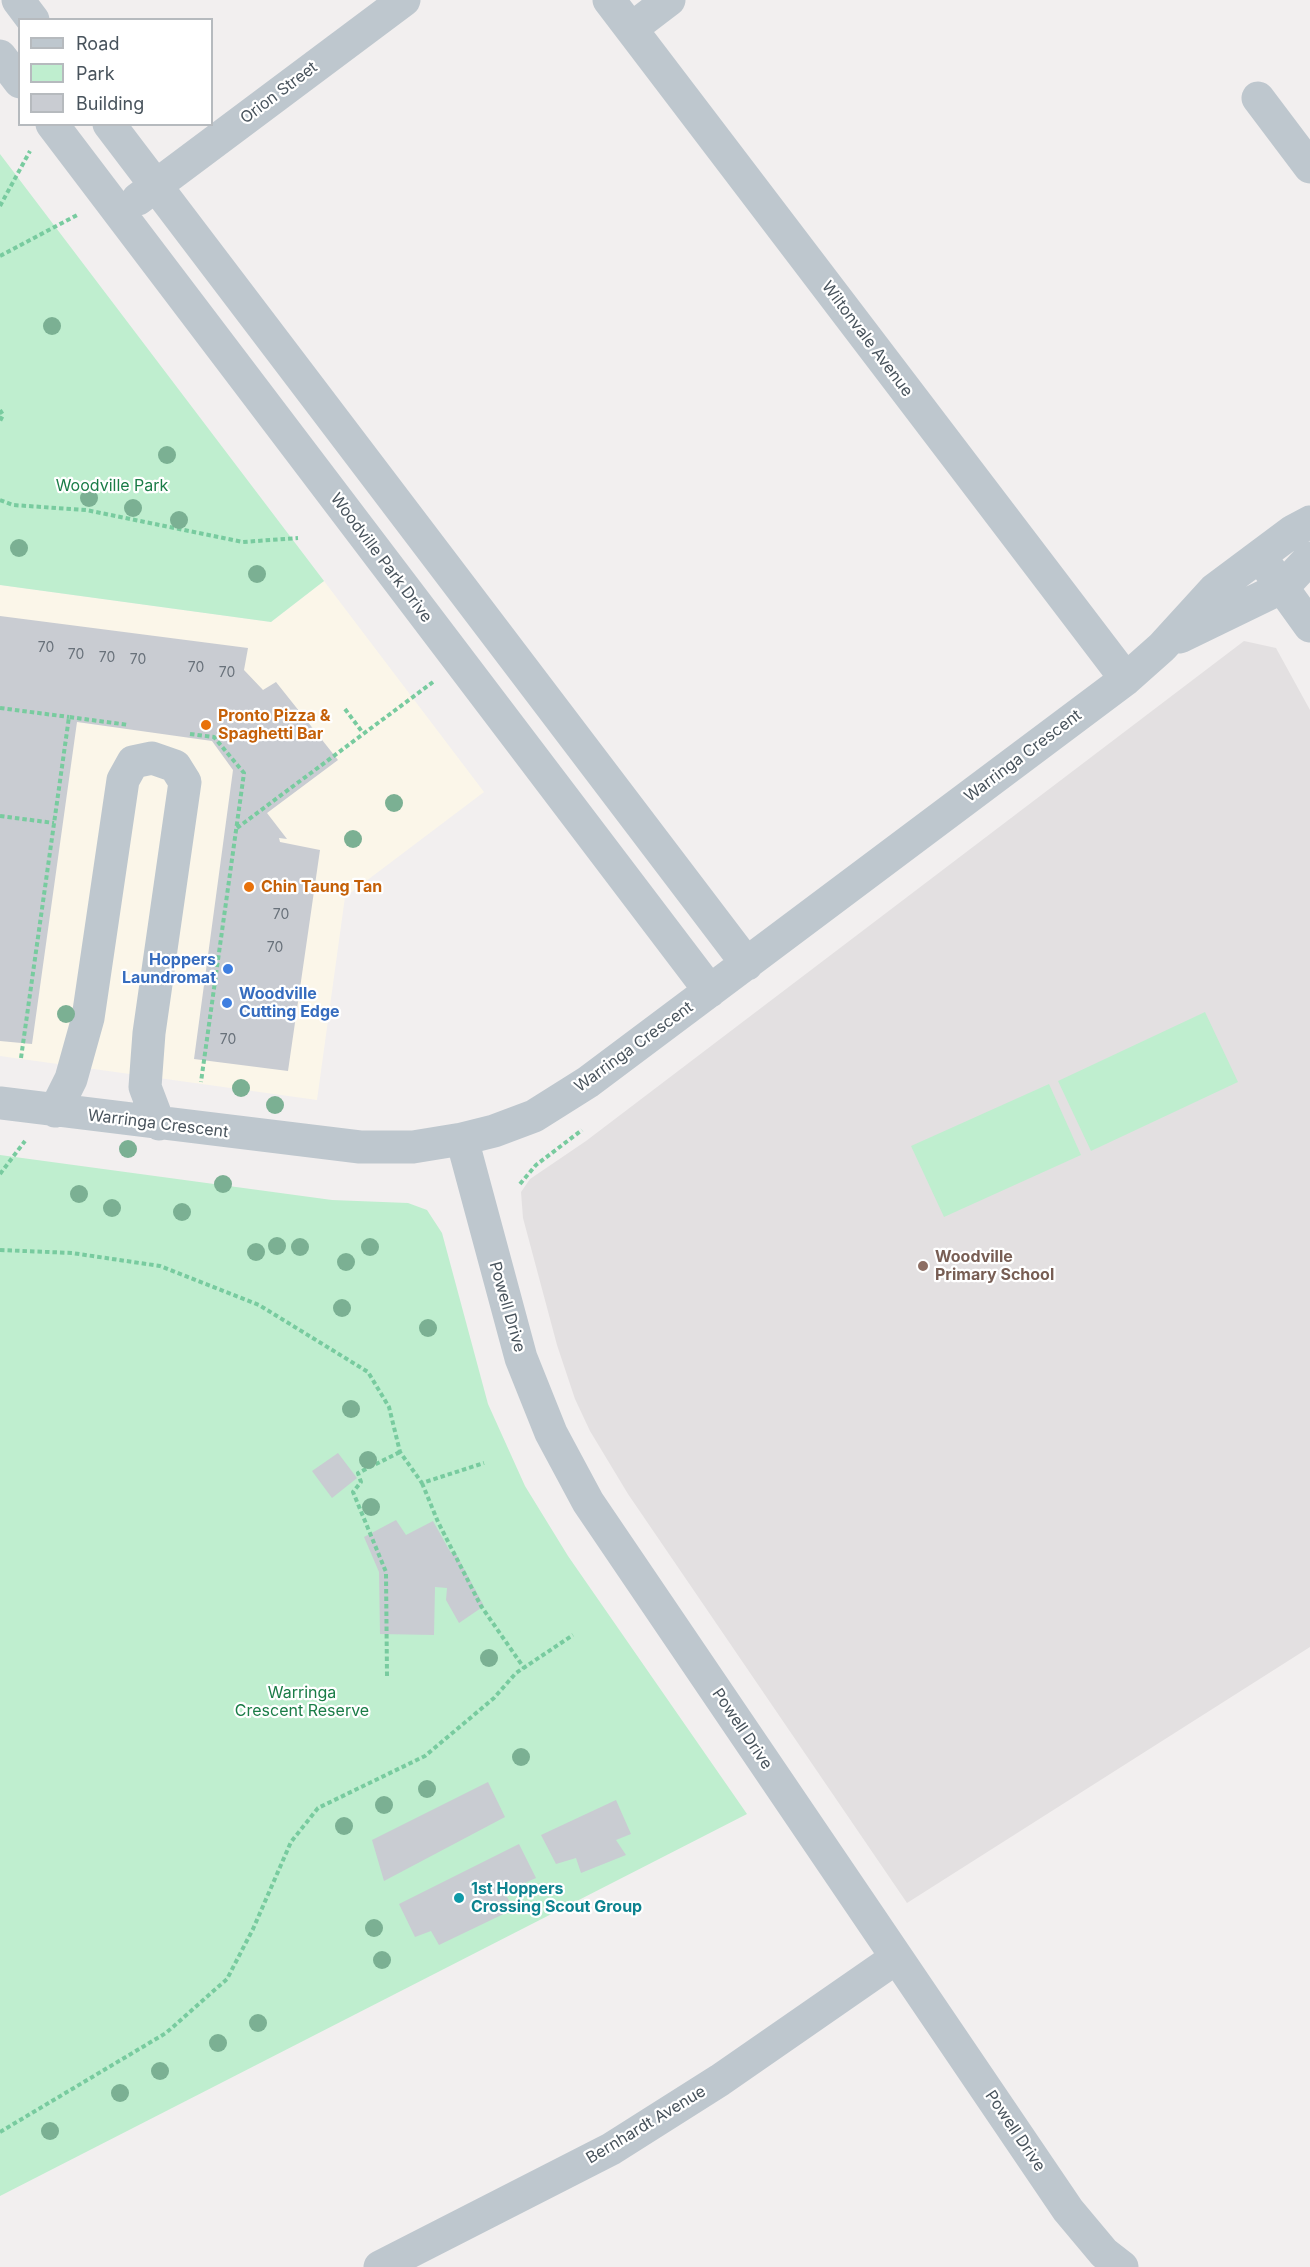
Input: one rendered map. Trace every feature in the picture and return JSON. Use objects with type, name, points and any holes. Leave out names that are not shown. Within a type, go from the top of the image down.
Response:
[{"type":"street","points":[[18,0],[32,18]]},
{"type":"street","name":"Orion Street","points":[[114,205],[154,186],[404,0]]},
{"type":"street","name":"Wiltonvale Avenue","points":[[609,0],[1126,679]]},
{"type":"street","points":[[631,28],[669,0]]},
{"type":"street","points":[[0,56],[18,79]]},
{"type":"street","points":[[1258,98],[1310,167]]},
{"type":"street","points":[[111,126],[154,186],[747,964]]},
{"type":"street","name":"Woodville Park Drive","points":[[44,133],[114,205],[710,991]]},
{"type":"street","name":"Warringa Crescent","points":[[0,1103],[360,1147],[413,1147],[462,1139],[494,1131],[534,1116],[588,1083],[1126,679],[1162,646],[1202,601],[1293,531],[1310,522]]},
{"type":"street","points":[[1259,557],[1310,626]]},
{"type":"street","name":"Warringa Crescent","points":[[1162,646],[1283,587],[1310,558]]},
{"type":"street","points":[[54,1111],[71,1079],[88,1018],[123,780],[133,762],[152,758],[175,766],[185,782],[149,1033],[145,1087],[159,1124]]},
{"type":"street","name":"Powell Drive","points":[[462,1139],[521,1358],[551,1433],[588,1502],[1068,2210],[1104,2253],[1122,2267]]},
{"type":"street","name":"Bernhardt Avenue","points":[[380,2267],[611,2150],[720,2080],[896,1958]]},
{"type":"path","points":[[0,206],[44,133]]},
{"type":"path","points":[[0,256],[114,205]]},
{"type":"path","points":[[0,410],[3,415],[0,421]]},
{"type":"path","points":[[0,500],[13,505],[86,510],[243,542],[298,538]]},
{"type":"path","points":[[236,829],[416,692],[462,664]]},
{"type":"path","points":[[0,708],[69,717]]},
{"type":"path","points":[[345,709],[363,733]]},
{"type":"path","points":[[0,816],[54,823]]},
{"type":"path","points":[[0,1250],[72,1253],[160,1266],[258,1305],[368,1372],[389,1407],[400,1452],[422,1483],[438,1522],[481,1606],[524,1668]]},
{"type":"path","points":[[387,1676],[386,1572],[353,1492],[362,1482],[358,1473],[400,1452]]},
{"type":"path","points":[[422,1483],[484,1463]]},
{"type":"path","points":[[0,2132],[166,2033],[227,1979],[253,1929],[291,1842],[318,1808],[425,1756],[494,1698],[524,1668],[573,1635]]},
{"type":"shaded area","points":[[324,581],[484,792],[345,897],[317,1100],[0,1056],[0,585],[271,622]]},
{"type":"shaded area","name":"Woodville Primary School","points":[[1244,641],[1276,648],[1310,710],[1310,1647],[907,1903],[628,1494],[590,1431],[575,1399],[557,1345],[523,1218],[521,1192],[530,1179],[586,1141]]},
{"type":"green space","name":"Woodville Park","points":[[0,154],[324,581],[271,622],[0,585]]},
{"type":"green space","points":[[1205,1012],[1238,1082],[1091,1151],[1058,1081]]},
{"type":"green space","points":[[1049,1084],[1081,1155],[944,1217],[911,1146]]},
{"type":"green space","name":"Warringa Crescent Reserve","points":[[0,1155],[332,1200],[408,1203],[427,1210],[442,1233],[488,1404],[525,1486],[568,1556],[747,1814],[0,2196]]},
{"type":"building","points":[[0,616],[248,648],[244,670],[263,690],[276,682],[338,760],[267,813],[287,839],[279,838],[280,842],[320,850],[288,1071],[194,1059],[233,770],[212,741],[77,722],[32,1044],[0,1041]]},
{"type":"building","points":[[338,1453],[357,1478],[332,1498],[312,1471]]},
{"type":"building","points":[[396,1520],[406,1535],[433,1521],[451,1553],[455,1552],[484,1606],[459,1623],[446,1600],[447,1588],[435,1587],[434,1635],[380,1634],[379,1572],[364,1537]]},
{"type":"building","points":[[488,1782],[505,1817],[384,1881],[372,1840]]},
{"type":"building","points":[[616,1800],[631,1834],[616,1840],[626,1855],[581,1873],[576,1858],[556,1864],[541,1835]]},
{"type":"building","name":"1st Hoppers Crossing Scout Group","points":[[519,1844],[536,1878],[504,1892],[514,1909],[439,1945],[431,1931],[415,1937],[399,1904]]},
{"type":"place","name":"Pronto Pizza & Spaghetti Bar","points":[[206,725]]},
{"type":"place","name":"Chin Taung Tan","points":[[249,887]]},
{"type":"place","name":"Hoppers Laundromat","points":[[228,969]]},
{"type":"place","name":"Woodville Cutting Edge","points":[[227,1003]]},
{"type":"place","name":"Woodville Primary School","points":[[923,1266]]},
{"type":"place","name":"1st Hoppers Crossing Scout Group","points":[[459,1898]]}]
